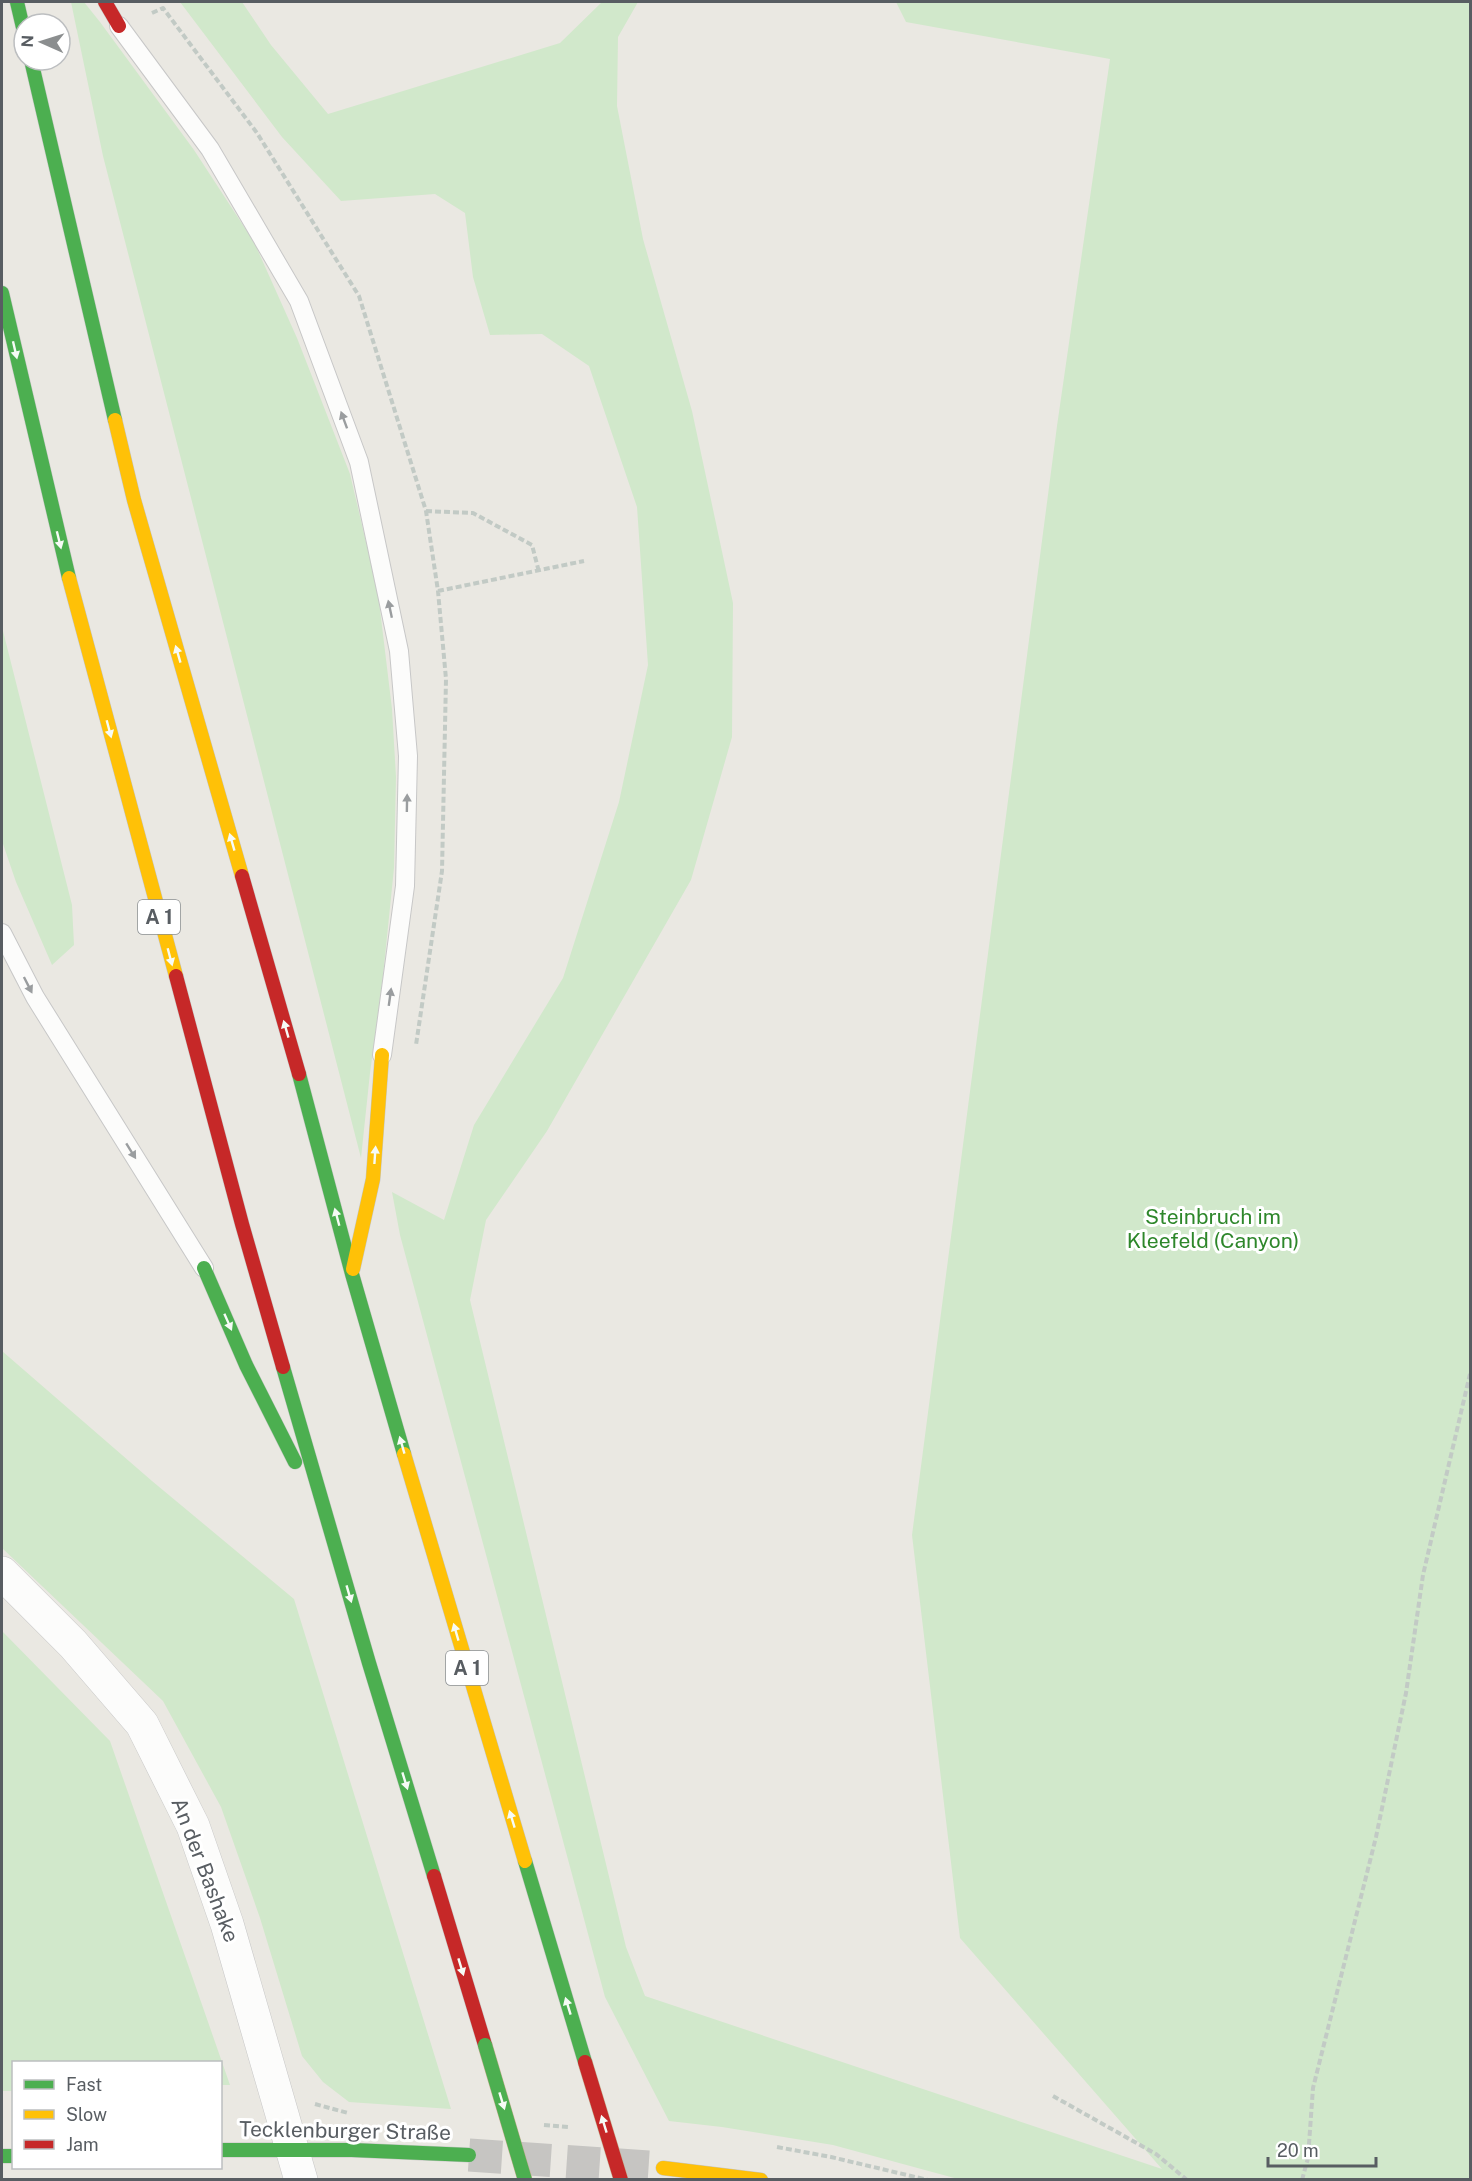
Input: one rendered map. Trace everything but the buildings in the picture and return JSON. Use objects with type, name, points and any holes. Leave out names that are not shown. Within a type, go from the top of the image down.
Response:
[{"type":"main road","points":[[105,2],[119,26]]},
{"type":"main road","name":"A 1","points":[[34,72],[134,501],[304,1093],[352,1274],[456,1631],[621,2180]]},
{"type":"main road","name":"A 1","points":[[2,293],[62,553],[242,1224],[333,1538],[525,2180]]},
{"type":"main road","points":[[352,1274],[373,1179],[382,1055]]},
{"type":"main road","points":[[204,1268],[246,1365],[333,1538]]},
{"type":"main road","name":"Tecklenburger Straße","points":[[222,2150],[297,2165],[469,2155]]},
{"type":"main road","points":[[663,2168],[761,2180]]},
{"type":"street","name":"An der Bashake","points":[[2,1573],[73,1644],[142,1724],[193,1826],[227,1924],[297,2165]]},
{"type":"lane","points":[[119,26],[210,149],[299,301],[359,462],[399,651],[408,756],[405,886],[382,1055]]},
{"type":"lane","points":[[2,933],[35,997],[204,1268]]},
{"type":"path","points":[[426,511],[474,513],[532,545],[539,572]]},
{"type":"path","points":[[438,591],[584,561]]},
{"type":"path","points":[[1302,2180],[1308,2158],[1313,2088],[1376,1837],[1406,1693],[1423,1575],[1470,1375]]},
{"type":"path","points":[[1053,2096],[1156,2154],[1187,2180]]},
{"type":"green space","points":[[71,2],[84,2],[100,22],[194,150],[254,242],[297,338],[350,474],[378,593],[392,709],[396,777],[394,868],[361,1158],[103,156]]},
{"type":"green space","name":"Steinbruch im Kleefeld (Canyon)","points":[[180,2],[242,2],[271,45],[328,114],[560,43],[602,2],[638,2],[618,37],[617,106],[643,239],[692,411],[733,603],[732,737],[691,880],[547,1131],[486,1220],[470,1300],[626,1947],[645,1996],[1162,2169],[960,1938],[912,1535],[1057,426],[1110,59],[906,22],[896,2],[1470,2],[1470,2179],[958,2179],[833,2145],[669,2121],[605,1997],[400,1235],[392,1192],[444,1220],[474,1125],[563,978],[619,802],[648,665],[637,507],[589,366],[542,334],[490,335],[473,277],[465,213],[435,194],[341,201],[282,137]]},
{"type":"green space","points":[[2,627],[72,905],[74,945],[52,965],[16,882],[2,841]]},
{"type":"green space","points":[[2,1351],[152,1481],[294,1599],[451,2109],[349,2102],[323,2082],[302,2056],[260,1918],[221,1807],[163,1701],[2,1548]]},
{"type":"green space","points":[[2,1631],[110,1741],[222,2061],[12,2061],[12,2091],[2,2091]]},
{"type":"green space","points":[[222,2062],[230,2085],[222,2085]]},
{"type":"tunnel","points":[[469,2155],[663,2168]]},
{"type":"traffic: fast","points":[[17,2],[19,12]]},
{"type":"traffic: fast","points":[[34,72],[115,420]]},
{"type":"traffic: fast","points":[[2,293],[69,578]]},
{"type":"traffic: fast","points":[[299,1074],[352,1274],[404,1454]]},
{"type":"traffic: fast","points":[[204,1268],[246,1365],[295,1462]]},
{"type":"traffic: fast","points":[[283,1367],[434,1876]]},
{"type":"traffic: fast","points":[[525,1861],[585,2062]]},
{"type":"traffic: fast","points":[[485,2045],[525,2180]]},
{"type":"traffic: fast","points":[[222,2150],[352,2150],[469,2155]]},
{"type":"traffic: fast","points":[[2,2156],[12,2156]]},
{"type":"traffic: slow","points":[[115,420],[134,500],[242,876]]},
{"type":"traffic: slow","points":[[69,578],[176,976]]},
{"type":"traffic: slow","points":[[353,1269],[373,1179],[382,1055]]},
{"type":"traffic: slow","points":[[404,1454],[525,1861]]},
{"type":"traffic: slow","points":[[663,2168],[761,2180]]},
{"type":"traffic: jam","points":[[105,2],[119,26]]},
{"type":"traffic: jam","points":[[242,876],[299,1074]]},
{"type":"traffic: jam","points":[[176,976],[242,1224],[283,1367]]},
{"type":"traffic: jam","points":[[434,1876],[485,2045]]},
{"type":"traffic: jam","points":[[585,2062],[621,2180]]}]
